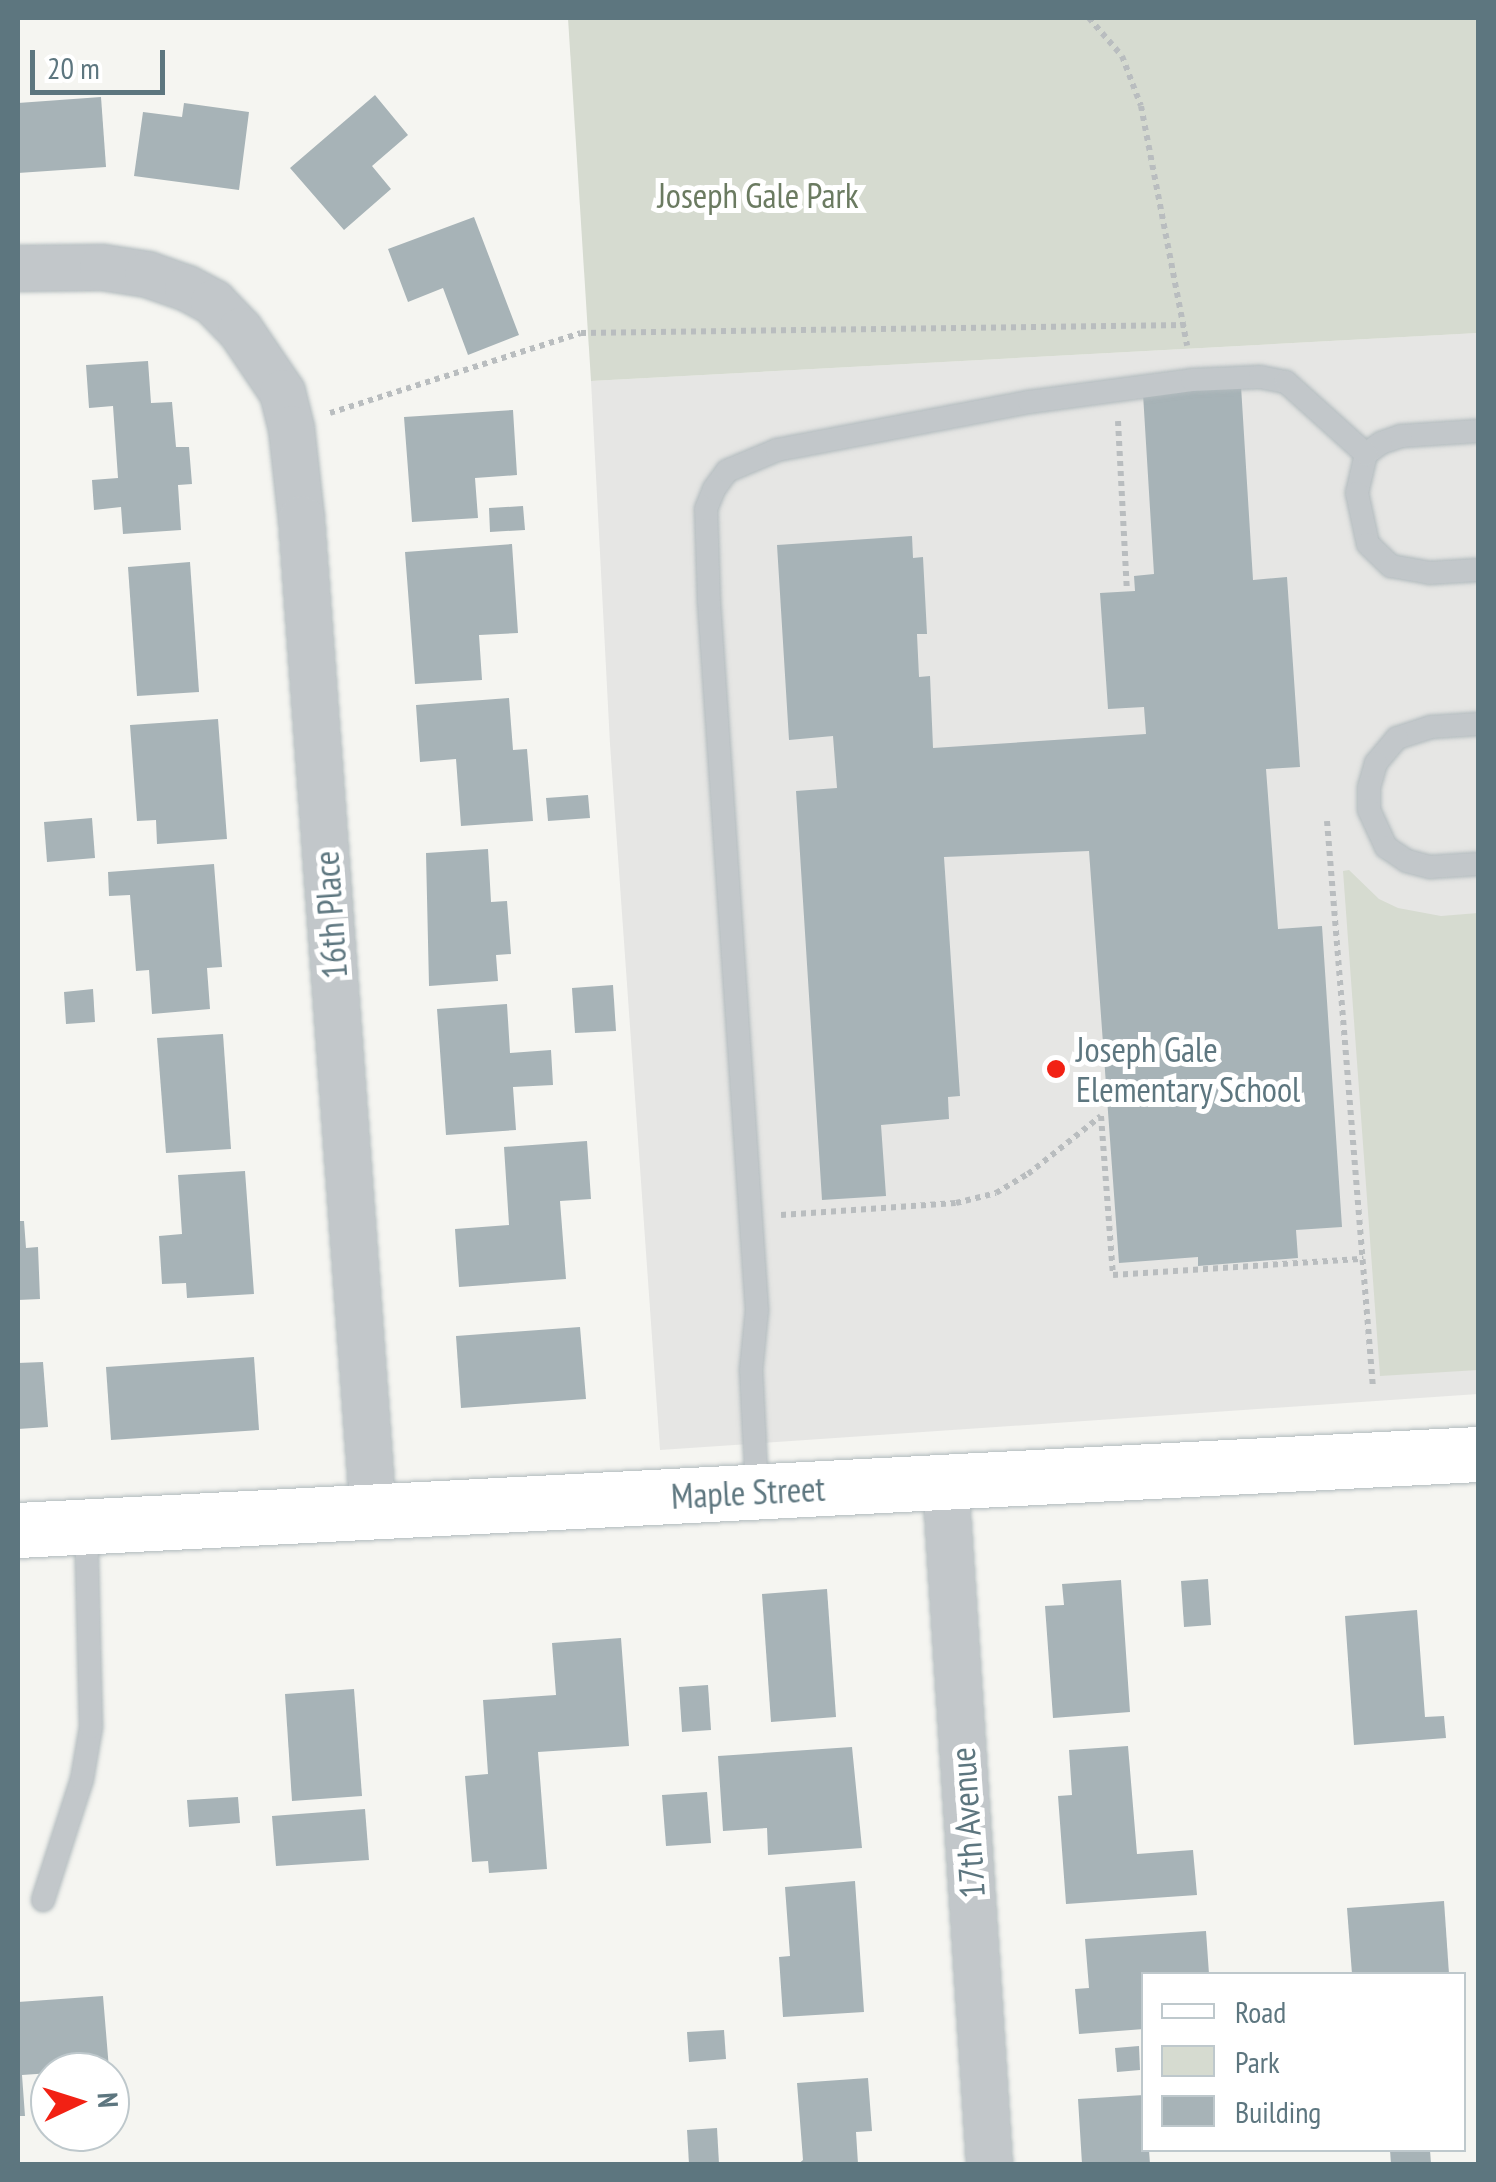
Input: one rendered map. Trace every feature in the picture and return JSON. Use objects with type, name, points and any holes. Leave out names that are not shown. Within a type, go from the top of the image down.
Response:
[{"type":"street","name":"16th Place","points":[[18,268],[102,267],[147,274],[213,302],[240,330],[282,392],[292,428],[372,1514]]},
{"type":"street","name":"Maple Street","points":[[18,1530],[1478,1454]]},
{"type":"street","name":"17th Avenue","points":[[945,1481],[990,2164]]},
{"type":"lane","points":[[757,1492],[751,1370],[757,1310],[706,509],[727,471],[777,450],[1116,390],[1192,380],[1260,377],[1286,382],[1366,454]]},
{"type":"lane","points":[[1366,454],[1401,436],[1478,431]]},
{"type":"lane","points":[[1366,454],[1358,506],[1368,544],[1378,557],[1408,572],[1478,570]]},
{"type":"lane","points":[[1478,724],[1431,727],[1397,738],[1376,763],[1368,787],[1376,830],[1396,854],[1430,867],[1478,864]]},
{"type":"lane","points":[[44,1900],[82,1778],[92,1727],[86,1527]]},
{"type":"path","points":[[292,428],[581,333],[1184,325],[1141,106],[1122,56],[1089,18]]},
{"type":"path","points":[[1116,390],[1127,591]]},
{"type":"path","points":[[1328,821],[1373,1388]]},
{"type":"path","points":[[779,1215],[956,1203],[996,1193],[1028,1174],[1101,1116],[1113,1275],[1363,1260]]},
{"type":"shaded area","name":"Joseph Gale Elementary School","points":[[1478,333],[1478,1394],[660,1450],[610,744],[591,381]]},
{"type":"green space","name":"Joseph Gale Park","points":[[568,18],[1478,18],[1478,333],[591,381]]},
{"type":"green space","points":[[1349,870],[1379,899],[1398,908],[1441,916],[1478,913],[1478,1370],[1380,1376],[1343,871]]},
{"type":"building","points":[[375,95],[408,135],[372,166],[391,189],[344,230],[290,168]]},
{"type":"building","points":[[101,97],[106,167],[18,173],[18,103]]},
{"type":"building","points":[[184,103],[249,112],[239,190],[134,176],[143,112],[182,117]]},
{"type":"building","points":[[474,217],[519,335],[468,355],[443,288],[408,302],[388,249]]},
{"type":"building","points":[[148,361],[151,403],[172,402],[176,447],[189,447],[192,484],[178,485],[181,530],[123,534],[121,507],[94,510],[92,480],[118,478],[113,406],[89,408],[86,365]]},
{"type":"building","points":[[1241,386],[1253,580],[1287,577],[1300,767],[1266,769],[1278,929],[1322,926],[1342,1227],[1296,1230],[1298,1258],[1198,1266],[1198,1257],[1119,1263],[1089,851],[944,857],[960,1096],[948,1097],[949,1119],[881,1125],[886,1196],[822,1200],[796,791],[837,788],[833,736],[789,740],[777,545],[912,536],[913,558],[923,557],[927,634],[917,634],[919,677],[930,676],[933,748],[1146,734],[1144,707],[1108,709],[1100,593],[1135,591],[1134,576],[1154,574],[1143,394]]},
{"type":"building","points":[[513,410],[517,475],[475,478],[478,518],[412,522],[404,417]]},
{"type":"building","points":[[523,506],[525,530],[490,532],[489,508]]},
{"type":"building","points":[[512,544],[518,633],[479,635],[482,680],[415,684],[405,552]]},
{"type":"building","points":[[190,562],[199,692],[137,696],[128,567]]},
{"type":"building","points":[[509,698],[513,750],[527,749],[533,821],[461,826],[456,759],[420,762],[416,705]]},
{"type":"building","points":[[218,719],[227,839],[157,844],[156,820],[137,821],[130,725]]},
{"type":"building","points":[[588,795],[590,818],[548,821],[546,798]]},
{"type":"building","points":[[92,818],[95,858],[47,862],[44,822]]},
{"type":"building","points":[[488,849],[491,902],[507,901],[511,954],[496,955],[498,981],[429,986],[426,853]]},
{"type":"building","points":[[214,864],[222,967],[207,968],[210,1009],[152,1014],[149,970],[136,971],[130,895],[109,896],[108,872]]},
{"type":"building","points":[[613,985],[616,1031],[575,1033],[572,988]]},
{"type":"building","points":[[93,989],[95,1022],[66,1024],[64,992]]},
{"type":"building","points":[[507,1004],[510,1053],[551,1050],[553,1085],[513,1087],[516,1130],[446,1135],[437,1009]]},
{"type":"building","points":[[223,1034],[231,1149],[166,1153],[157,1038]]},
{"type":"building","points":[[587,1141],[591,1199],[560,1201],[566,1279],[459,1287],[455,1229],[509,1225],[504,1147]]},
{"type":"building","points":[[245,1171],[254,1294],[187,1298],[186,1283],[162,1284],[159,1236],[182,1234],[178,1175]]},
{"type":"building","points":[[18,1221],[24,1221],[26,1248],[38,1247],[40,1299],[18,1300]]},
{"type":"building","points":[[580,1327],[586,1399],[461,1408],[456,1336]]},
{"type":"building","points":[[254,1357],[259,1430],[111,1440],[106,1367]]},
{"type":"building","points":[[43,1362],[48,1427],[18,1429],[18,1363]]},
{"type":"building","points":[[1208,1579],[1211,1625],[1184,1627],[1181,1581]]},
{"type":"building","points":[[1121,1580],[1130,1712],[1053,1718],[1045,1606],[1064,1605],[1062,1584]]},
{"type":"building","points":[[827,1589],[836,1717],[771,1722],[762,1594]]},
{"type":"building","points":[[1417,1610],[1425,1717],[1444,1716],[1446,1738],[1354,1745],[1345,1616]]},
{"type":"building","points":[[621,1638],[629,1746],[538,1752],[547,1869],[489,1873],[488,1861],[472,1862],[465,1776],[488,1774],[483,1700],[556,1695],[552,1643]]},
{"type":"building","points":[[708,1685],[711,1730],[682,1732],[679,1687]]},
{"type":"building","points":[[354,1689],[362,1796],[292,1801],[285,1694]]},
{"type":"building","points":[[1128,1746],[1137,1854],[1193,1850],[1197,1895],[1066,1904],[1058,1796],[1072,1795],[1069,1750]]},
{"type":"building","points":[[852,1747],[862,1848],[768,1855],[767,1828],[723,1831],[718,1756]]},
{"type":"building","points":[[707,1792],[711,1843],[666,1846],[662,1795]]},
{"type":"building","points":[[238,1797],[240,1823],[189,1827],[187,1800]]},
{"type":"building","points":[[365,1809],[369,1860],[276,1866],[272,1816]]},
{"type":"building","points":[[855,1881],[864,2012],[783,2017],[779,1957],[790,1956],[785,1887]]},
{"type":"building","points":[[1444,1901],[1449,1972],[1352,1972],[1347,1908]]},
{"type":"building","points":[[1206,1931],[1209,1972],[1141,1972],[1141,2029],[1079,2034],[1075,1989],[1089,1988],[1085,1939]]},
{"type":"building","points":[[103,1996],[108,2052],[30,2052],[30,2074],[22,2075],[25,2116],[18,2116],[18,2002]]},
{"type":"building","points":[[724,2030],[726,2059],[689,2062],[687,2032]]},
{"type":"building","points":[[1139,2046],[1140,2070],[1117,2072],[1115,2048]]},
{"type":"building","points":[[868,2078],[872,2131],[856,2132],[858,2164],[798,2164],[803,2160],[797,2083]]},
{"type":"building","points":[[1141,2095],[1141,2152],[1149,2152],[1150,2164],[1082,2164],[1078,2099]]},
{"type":"building","points":[[717,2128],[719,2164],[689,2164],[687,2130]]},
{"type":"building","points":[[1390,2152],[1430,2152],[1431,2164],[1391,2164]]},
{"type":"place","name":"Joseph Gale Elementary School","points":[[1056,1069]]}]
